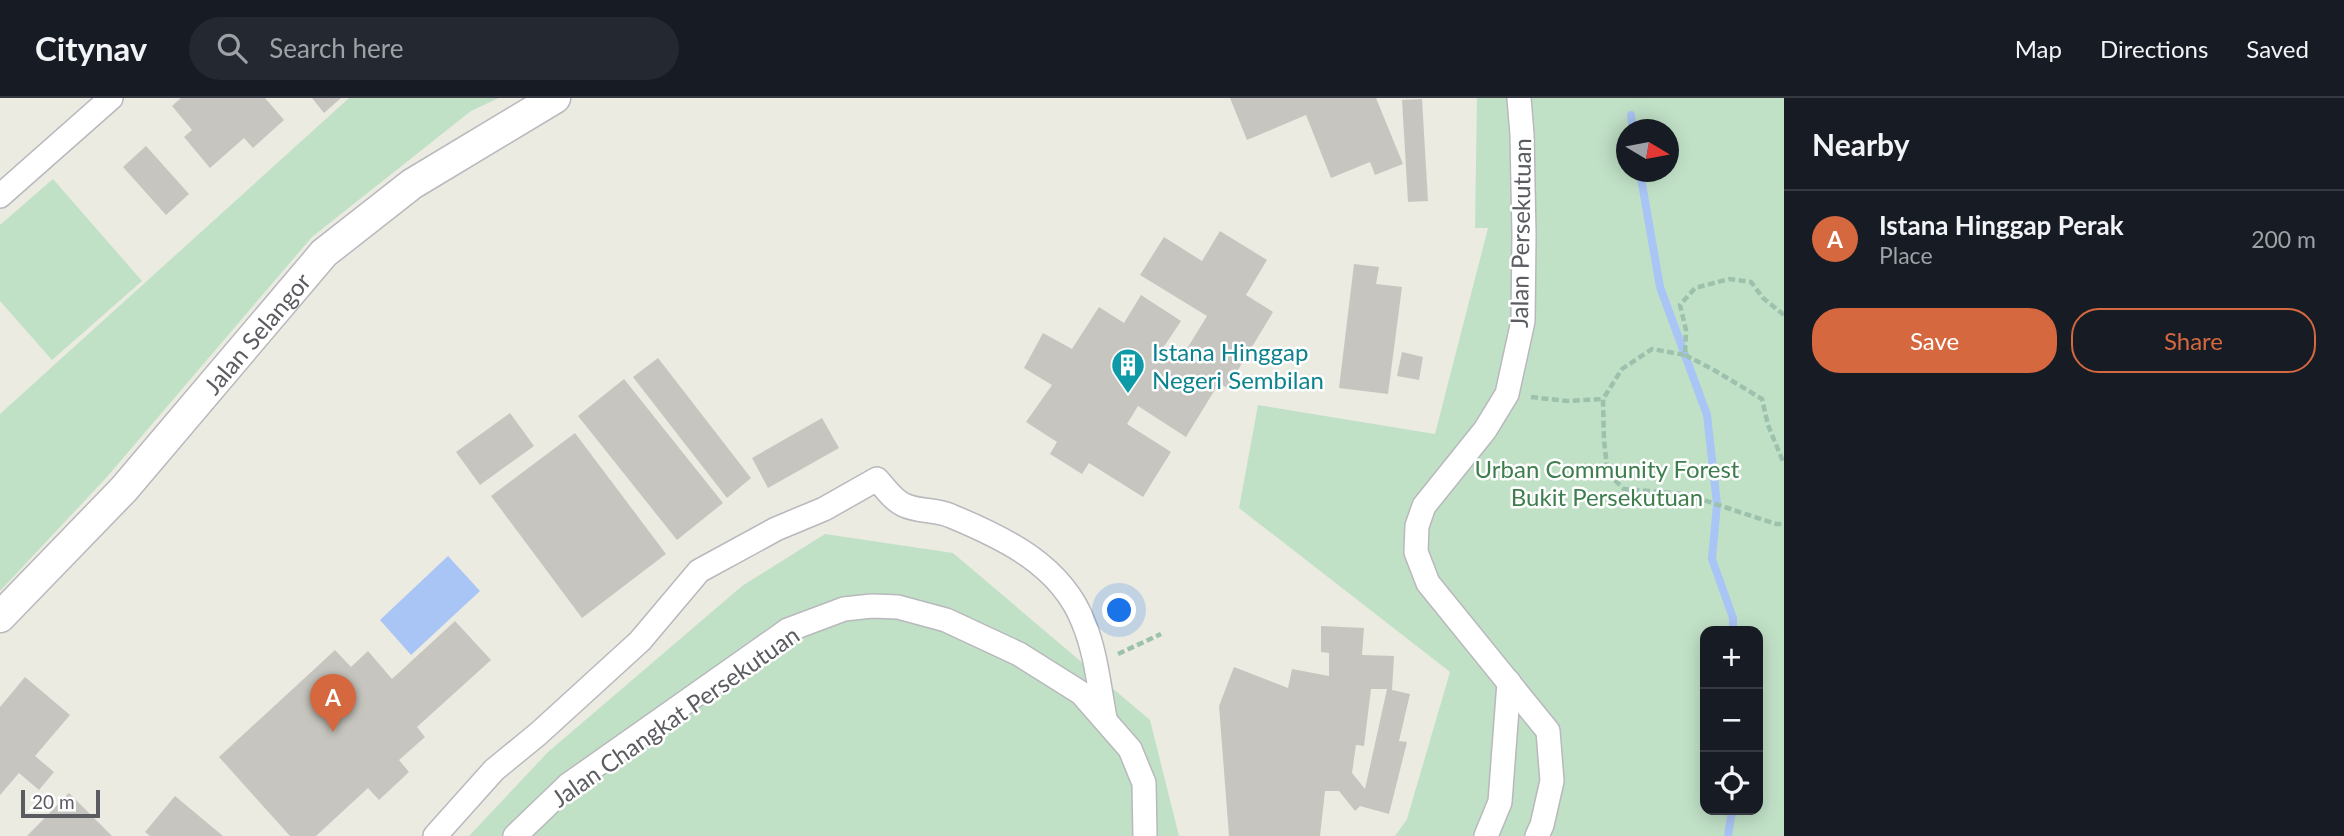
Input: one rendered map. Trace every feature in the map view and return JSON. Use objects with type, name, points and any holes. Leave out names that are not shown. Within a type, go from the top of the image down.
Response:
[{"type":"street","points":[[0,196],[111,98]]},
{"type":"street","name":"Jalan Selangor","points":[[0,617],[124,489],[324,254],[412,184],[555,98]]},
{"type":"street","name":"Jalan Persekutuan","points":[[1519,98],[1524,222],[1523,321],[1507,394],[1485,430],[1424,506],[1417,526],[1416,552],[1428,583],[1548,731],[1552,782],[1537,836]]},
{"type":"street","name":"Jalan Changkat Persekutuan","points":[[435,836],[494,769],[538,734],[640,641],[699,570],[776,528],[824,509],[877,479],[903,505],[944,513],[989,532],[1039,561],[1072,598],[1084,623],[1105,718]]},
{"type":"street","name":"Jalan Changkat Persekutuan","points":[[516,836],[568,785],[788,630],[844,609],[872,606],[898,607],[946,620],[1019,654],[1081,694],[1130,749],[1144,783],[1145,836]]},
{"type":"street","points":[[1486,836],[1500,802],[1508,682]]},
{"type":"path","points":[[1685,355],[1686,330],[1680,305],[1695,288],[1729,279],[1751,282],[1763,298],[1784,315]]},
{"type":"path","points":[[1784,464],[1768,425],[1762,399],[1685,355],[1652,349],[1622,369],[1603,400],[1608,474],[1623,489],[1685,494],[1776,524],[1784,524]]},
{"type":"path","points":[[1507,394],[1567,401],[1603,400]]},
{"type":"path","points":[[1095,664],[1161,634]]},
{"type":"green space","points":[[349,98],[499,98],[471,111],[312,237],[106,478],[0,591],[0,414]]},
{"type":"green space","name":"Urban Community Forest Bukit Persekutuan","points":[[1477,98],[1784,98],[1784,836],[1395,836],[1407,819],[1450,672],[1239,508],[1258,405],[1435,434],[1488,228],[1475,228]]},
{"type":"green space","points":[[53,179],[142,281],[52,360],[0,301],[0,225]]},
{"type":"green space","points":[[825,534],[953,553],[1150,720],[1179,836],[469,836],[548,752],[742,586]]},
{"type":"water","points":[[448,556],[480,591],[411,655],[380,620]]},
{"type":"building","points":[[181,98],[265,98],[284,120],[253,148],[244,138],[210,168],[184,137],[192,130],[172,106]]},
{"type":"building","points":[[312,98],[341,98],[324,113]]},
{"type":"building","points":[[1230,98],[1376,98],[1403,164],[1375,175],[1370,162],[1331,178],[1306,115],[1247,140]]},
{"type":"building","points":[[1422,99],[1428,201],[1408,202],[1402,100]]},
{"type":"building","points":[[146,146],[189,194],[166,215],[123,167]]},
{"type":"building","name":"Istana Hinggap Negeri Sembilan","points":[[1220,231],[1267,260],[1246,295],[1273,312],[1227,388],[1219,383],[1186,437],[1138,406],[1127,424],[1171,452],[1143,497],[1089,463],[1082,474],[1050,454],[1057,442],[1026,422],[1052,385],[1024,368],[1043,333],[1072,349],[1099,307],[1124,323],[1141,295],[1181,321],[1163,348],[1180,360],[1207,316],[1140,275],[1164,237],[1202,261]]},
{"type":"building","points":[[1354,264],[1379,267],[1376,284],[1402,287],[1388,394],[1339,388]]},
{"type":"building","points":[[1402,352],[1423,357],[1419,380],[1397,376]]},
{"type":"building","points":[[658,358],[751,478],[727,498],[633,377]]},
{"type":"building","points":[[624,379],[723,503],[677,540],[578,416]]},
{"type":"building","points":[[510,413],[534,446],[480,485],[456,452]]},
{"type":"building","points":[[822,418],[839,448],[768,488],[752,458]]},
{"type":"building","points":[[575,433],[666,554],[582,618],[491,496]]},
{"type":"building","points":[[455,621],[491,660],[417,727],[425,737],[399,760],[409,772],[379,800],[368,788],[316,836],[290,836],[219,757],[335,650],[351,667],[368,651],[392,679]]},
{"type":"building","points":[[1321,626],[1364,628],[1362,655],[1394,656],[1392,690],[1410,694],[1399,741],[1407,742],[1389,814],[1360,806],[1355,811],[1339,791],[1325,791],[1320,836],[1229,836],[1219,706],[1234,667],[1288,688],[1292,669],[1329,676],[1329,653],[1321,652]],"holes":[[[1371,689],[1387,689],[1365,789],[1352,773],[1356,745],[1364,746]]]},
{"type":"building","points":[[25,677],[70,715],[35,756],[54,772],[39,790],[19,773],[0,795],[0,707]]},
{"type":"building","points":[[69,793],[112,836],[27,836]]},
{"type":"building","points":[[175,796],[223,836],[150,836],[145,832]]},
{"type":"waterway","points":[[1631,115],[1632,119]]},
{"type":"waterway","points":[[1642,182],[1660,287],[1707,415],[1717,504],[1712,559],[1733,618],[1733,626]]},
{"type":"waterway","points":[[1728,836],[1731,815]]},
{"type":"place","name":"Istana Hinggap Negeri Sembilan","points":[[1128,395]]},
{"type":"place","name":"Istana Hinggap Perak","points":[[333,732]]}]
